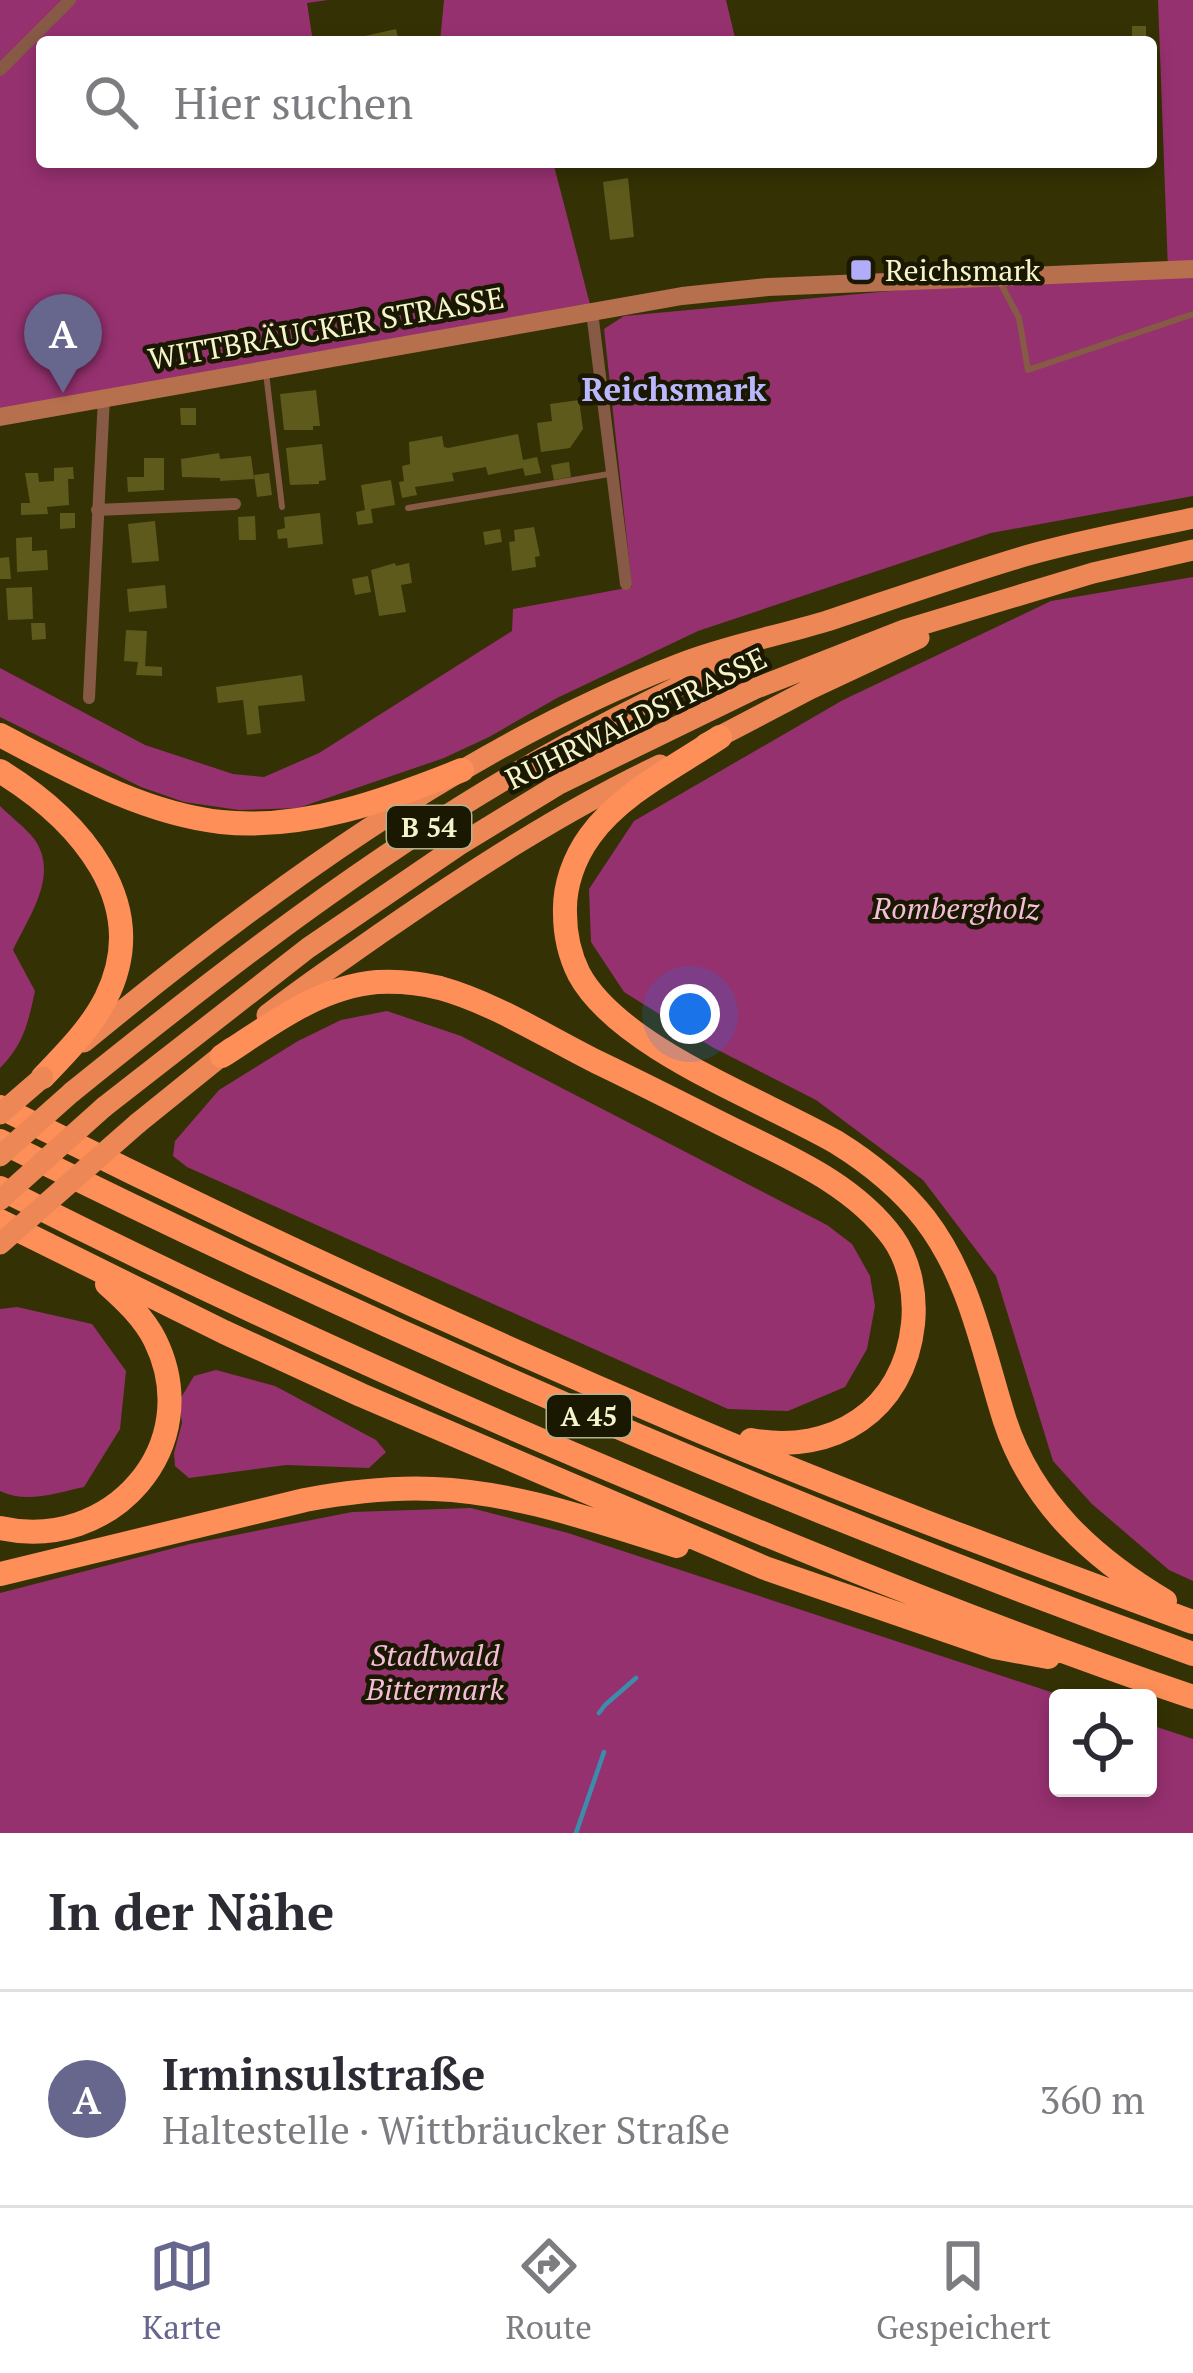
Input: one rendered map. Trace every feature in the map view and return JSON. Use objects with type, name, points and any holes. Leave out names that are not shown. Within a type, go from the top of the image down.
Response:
[{"type":"highway","name":"B 54","points":[[0,1156],[72,1092],[283,927],[435,823],[542,758],[668,691],[824,622],[1030,555],[1193,518]]},
{"type":"highway","name":"RUHRWALDSTRASSE","points":[[0,1199],[104,1107],[308,948],[459,844],[560,784],[754,689],[904,630],[1093,573],[1193,550]]},
{"type":"highway","points":[[0,1244],[272,1011],[479,868],[636,776],[972,611]]},
{"type":"highway","points":[[824,622],[679,664],[462,770],[382,820],[205,946],[0,1111],[403,1302],[689,1426],[1193,1620]]},
{"type":"highway","points":[[0,735],[116,792],[187,816],[222,822],[326,814],[462,770]]},
{"type":"highway","points":[[720,737],[612,812],[590,835],[569,879],[565,904],[569,953],[581,977],[611,1013],[647,1040],[835,1142],[895,1185],[927,1222],[959,1276],[1014,1444],[1046,1501],[1092,1550],[1193,1620]]},
{"type":"highway","points":[[0,772],[45,803],[78,835],[112,886],[119,911],[122,941],[107,998],[73,1046],[43,1077]]},
{"type":"highway","points":[[222,1056],[311,1001],[344,989],[375,982],[441,988],[775,1150],[852,1196],[877,1217],[909,1271],[915,1305],[912,1338],[894,1384],[848,1429],[801,1444],[776,1445],[689,1426]]},
{"type":"highway","name":"A 45","points":[[0,1141],[392,1329],[591,1417],[845,1522],[1193,1654]]},
{"type":"highway","name":"A 45","points":[[0,1188],[374,1367],[556,1447],[752,1530],[1193,1697]]},
{"type":"highway","points":[[0,1222],[361,1395],[765,1568]]},
{"type":"highway","points":[[0,1528],[51,1532],[108,1511],[125,1499],[152,1465],[168,1421],[168,1381],[154,1337],[120,1295],[62,1252]]},
{"type":"highway","points":[[0,1574],[304,1500],[348,1492],[436,1489],[513,1500],[765,1568],[994,1647],[1111,1669]]},
{"type":"main road","name":"WITTBRÄUCKER STRASSE","points":[[0,417],[682,296],[768,286],[1193,269]]},
{"type":"street","points":[[0,70],[70,0]]},
{"type":"street","points":[[592,312],[626,584]]},
{"type":"street","points":[[89,698],[104,397]]},
{"type":"street","points":[[97,510],[235,504]]},
{"type":"lane","points":[[997,277],[1018,317],[1028,370],[1193,314]]},
{"type":"lane","points":[[265,369],[282,507]]},
{"type":"lane","points":[[408,508],[612,473]]},
{"type":"green space","points":[[0,0],[328,0],[307,3],[312,36],[36,36],[36,168],[555,168],[592,312],[0,417]]},
{"type":"green space","points":[[444,0],[726,0],[735,36],[441,36]]},
{"type":"green space","points":[[1158,0],[1193,0],[1193,269],[1168,270]]},
{"type":"green space","points":[[1193,277],[1193,496],[991,533],[698,631],[444,758],[298,808],[239,810],[184,802],[141,787],[0,717],[0,668],[145,745],[233,774],[264,777],[319,753],[512,631],[513,609],[632,587],[604,329],[624,316],[944,286]]},
{"type":"green space","name":"Rombergholz","points":[[1193,577],[1193,1581],[1169,1570],[1092,1504],[1053,1461],[996,1276],[923,1180],[816,1100],[712,1047],[624,992],[591,942],[589,889],[634,821],[843,700],[1051,601]]},
{"type":"green space","points":[[0,806],[35,840],[44,868],[39,896],[13,950],[35,991],[20,1042],[0,1068]]},
{"type":"green space","points":[[387,1011],[461,1036],[827,1225],[852,1244],[870,1276],[875,1306],[867,1349],[845,1387],[788,1411],[728,1409],[187,1167],[173,1156],[175,1141],[219,1090],[341,1020]]},
{"type":"green space","points":[[17,1307],[92,1324],[126,1371],[120,1429],[84,1487],[31,1497],[0,1491],[0,1309]]},
{"type":"green space","points":[[216,1370],[275,1386],[376,1440],[386,1452],[369,1468],[286,1465],[189,1478],[175,1466],[182,1423],[179,1401],[194,1376]]},
{"type":"green space","name":"Stadtwald Bittermark","points":[[471,1508],[568,1533],[1049,1691],[1049,1797],[1157,1797],[1157,1727],[1193,1739],[1193,1833],[0,1833],[0,1593],[190,1544],[352,1512]]},
{"type":"building","points":[[1132,26],[1146,26],[1146,36],[1132,36]]},
{"type":"building","points":[[396,29],[398,36],[365,36]]},
{"type":"building","points":[[628,178],[634,237],[610,240],[603,182]]},
{"type":"building","points":[[316,390],[320,426],[284,430],[280,394]]},
{"type":"building","points":[[579,400],[583,429],[570,448],[541,452],[537,423],[552,421],[550,404]]},
{"type":"building","points":[[180,408],[196,408],[196,425],[181,425]]},
{"type":"building","points":[[518,434],[523,460],[537,457],[541,473],[525,476],[523,468],[488,475],[486,467],[452,473],[454,481],[415,487],[417,495],[402,498],[399,482],[404,481],[402,466],[410,464],[409,442],[442,436],[448,448]]},
{"type":"building","points":[[322,444],[326,480],[290,485],[286,448]]},
{"type":"building","points":[[219,453],[220,459],[251,456],[254,479],[182,477],[181,459]]},
{"type":"building","points":[[144,458],[164,458],[164,490],[128,492],[127,477],[144,477]]},
{"type":"building","points":[[569,462],[571,477],[554,480],[551,465]]},
{"type":"building","points":[[73,467],[74,479],[68,479],[69,505],[47,507],[48,514],[21,515],[21,503],[30,503],[25,473],[38,473],[39,482],[54,481],[54,468]]},
{"type":"building","points":[[269,473],[272,495],[257,497],[254,475]]},
{"type":"building","points":[[391,480],[395,505],[371,509],[373,523],[358,525],[356,512],[365,510],[361,485]]},
{"type":"building","points":[[60,513],[75,513],[75,528],[60,529]]},
{"type":"building","points":[[320,513],[323,544],[288,548],[287,538],[278,539],[277,530],[285,528],[284,517]]},
{"type":"building","points":[[255,516],[256,540],[239,540],[238,517]]},
{"type":"building","points":[[155,521],[159,561],[132,563],[128,524]]},
{"type":"building","points":[[534,527],[540,556],[535,557],[536,567],[512,571],[509,542],[515,541],[514,530]]},
{"type":"building","points":[[500,529],[502,542],[485,545],[483,532]]},
{"type":"building","points":[[32,537],[32,551],[47,550],[48,570],[17,572],[16,538]]},
{"type":"building","points":[[9,557],[11,579],[0,579],[0,558]]},
{"type":"building","points":[[409,563],[412,583],[401,585],[406,612],[379,616],[371,570]]},
{"type":"building","points":[[368,576],[371,592],[355,595],[352,579]]},
{"type":"building","points":[[165,585],[167,608],[129,612],[127,589]]},
{"type":"building","points":[[32,587],[33,619],[8,620],[6,588]]},
{"type":"building","points":[[31,623],[45,623],[46,639],[32,640]]},
{"type":"building","points":[[126,630],[147,631],[145,666],[162,667],[162,676],[136,675],[138,662],[124,661]]},
{"type":"building","points":[[302,675],[305,701],[258,706],[261,733],[247,735],[243,700],[218,703],[216,687]]},
{"type":"waterway","points":[[599,1713],[636,1678]]},
{"type":"waterway","points":[[576,1833],[604,1752]]},
{"type":"place","name":"Reichsmark","points":[[861,270]]},
{"type":"place","name":"Irminsulstraße","points":[[63,393]]},
{"type":"district","name":"Reichsmark","points":[[674,388]]}]
